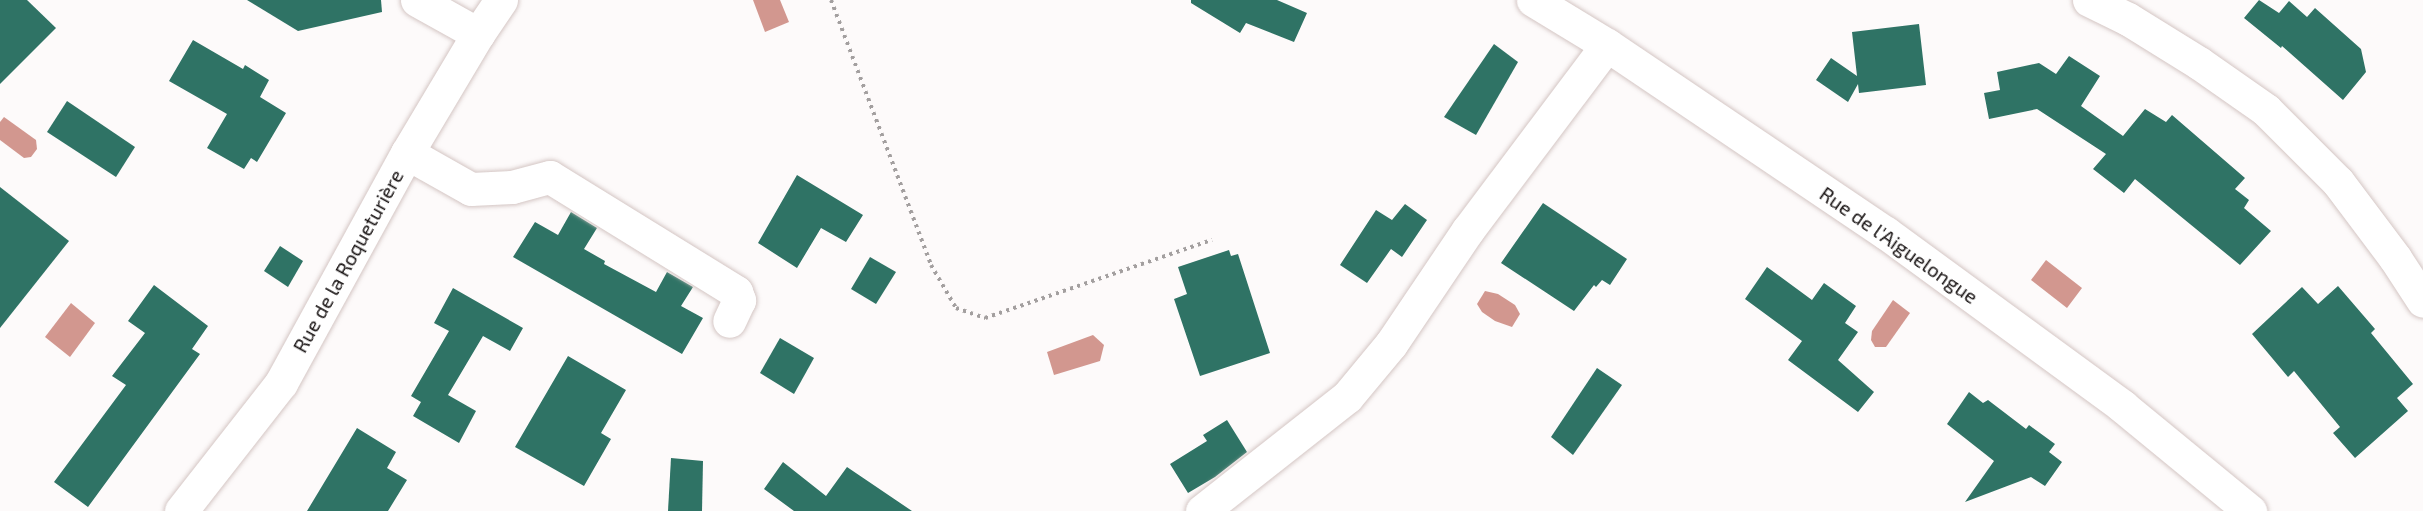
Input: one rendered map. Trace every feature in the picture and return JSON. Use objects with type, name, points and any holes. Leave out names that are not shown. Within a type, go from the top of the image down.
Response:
[{"type":"street","points":[[417,0],[478,34]]},
{"type":"street","name":"Rue de la Roqueturière","points":[[181,511],[281,383],[407,153],[501,0]]},
{"type":"street","name":"Rue de l'Aiguelongue","points":[[1533,0],[1607,45],[1886,233],[2122,406],[2250,511]]},
{"type":"street","points":[[2089,0],[2128,19],[2179,50],[2266,110],[2338,182],[2395,258],[2423,301]]},
{"type":"street","points":[[1202,511],[1347,397],[1391,344],[1468,230],[1607,45]]},
{"type":"street","points":[[407,153],[471,189],[512,187],[550,177],[736,292],[739,300],[729,321]]},
{"type":"path","points":[[831,0],[931,266],[956,308],[985,318],[1212,240]]},
{"type":"shaded area","points":[[753,0],[780,0],[789,22],[765,32]]},
{"type":"shaded area","points":[[4,117],[36,140],[37,149],[31,157],[24,158],[0,140],[0,122]]},
{"type":"shaded area","points":[[2046,260],[2082,288],[2067,308],[2031,280]]},
{"type":"shaded area","points":[[1485,291],[1498,294],[1515,305],[1520,314],[1512,327],[1495,321],[1482,312],[1477,304]]},
{"type":"shaded area","points":[[1893,300],[1910,313],[1886,347],[1875,347],[1871,340],[1872,331]]},
{"type":"shaded area","points":[[71,303],[95,323],[70,357],[45,337]]},
{"type":"shaded area","points":[[1093,335],[1104,345],[1100,361],[1054,375],[1047,352]]},
{"type":"building","points":[[0,0],[27,0],[56,28],[0,84]]},
{"type":"building","points":[[247,0],[381,0],[382,12],[298,31]]},
{"type":"building","points":[[1191,0],[1277,0],[1307,13],[1294,42],[1246,23],[1240,33],[1191,3]]},
{"type":"building","points":[[2259,0],[2279,13],[2289,1],[2307,17],[2315,8],[2361,49],[2366,72],[2343,100],[2282,46],[2281,48],[2244,18]]},
{"type":"building","points":[[1919,24],[1926,85],[1859,93],[1858,84],[1848,102],[1816,80],[1831,58],[1857,76],[1852,32]]},
{"type":"building","points":[[193,40],[243,69],[245,65],[269,80],[260,97],[286,113],[257,162],[251,158],[244,169],[207,148],[227,114],[169,81]]},
{"type":"building","points":[[1494,44],[1518,62],[1476,135],[1444,117]]},
{"type":"building","points":[[2069,56],[2100,76],[2081,106],[2123,136],[2145,109],[2166,122],[2172,115],[2245,178],[2235,189],[2249,200],[2244,208],[2271,231],[2240,265],[2135,179],[2124,193],[2093,169],[2106,154],[2037,109],[1989,119],[1984,93],[2000,90],[1997,72],[2039,63],[2056,74]]},
{"type":"building","points":[[67,101],[135,147],[116,177],[47,132]]},
{"type":"building","points":[[797,175],[863,215],[846,242],[821,228],[797,268],[758,243]]},
{"type":"building","points":[[0,187],[69,241],[0,328]]},
{"type":"building","points":[[1543,203],[1627,259],[1610,285],[1602,280],[1596,287],[1594,285],[1574,311],[1501,263]]},
{"type":"building","points":[[1405,204],[1427,220],[1402,257],[1391,249],[1367,283],[1340,265],[1376,210],[1392,220]]},
{"type":"building","points":[[571,212],[597,228],[584,249],[605,261],[604,264],[656,292],[667,272],[693,287],[681,306],[703,318],[682,354],[513,257],[535,222],[558,235]]},
{"type":"building","points":[[280,246],[303,261],[288,287],[264,271]]},
{"type":"building","points":[[1229,250],[1231,256],[1238,254],[1270,353],[1200,376],[1174,299],[1187,294],[1178,267]]},
{"type":"building","points":[[870,257],[896,272],[876,304],[851,289]]},
{"type":"building","points":[[1767,267],[1812,300],[1824,283],[1856,306],[1845,323],[1858,332],[1838,360],[1874,392],[1858,412],[1788,360],[1802,341],[1745,299]]},
{"type":"building","points":[[154,285],[208,326],[192,349],[200,354],[88,507],[54,482],[126,385],[112,376],[145,333],[128,321]]},
{"type":"building","points":[[2338,286],[2375,329],[2371,333],[2413,384],[2397,398],[2408,411],[2355,458],[2333,433],[2340,427],[2294,371],[2288,377],[2252,334],[2302,287],[2318,304]]},
{"type":"building","points":[[453,288],[523,328],[510,351],[483,336],[448,395],[476,411],[459,443],[413,416],[421,402],[411,396],[449,331],[434,323]]},
{"type":"building","points":[[780,338],[814,358],[794,394],[760,373]]},
{"type":"building","points":[[568,356],[626,390],[601,433],[611,439],[584,486],[515,447]]},
{"type":"building","points":[[1597,368],[1622,385],[1573,455],[1551,437]]},
{"type":"building","points":[[1969,392],[1983,403],[1988,400],[2026,429],[2029,425],[2055,444],[2049,452],[2062,462],[2045,486],[2031,477],[1965,502],[1994,461],[1947,424]]},
{"type":"building","points":[[1227,420],[1247,452],[1215,477],[1188,493],[1170,464],[1207,441],[1203,435]]},
{"type":"building","points":[[357,428],[396,452],[387,468],[407,480],[388,511],[307,511]]},
{"type":"building","points":[[671,458],[703,461],[702,511],[668,511]]},
{"type":"building","points":[[783,462],[826,496],[847,467],[912,511],[794,511],[764,489]]}]
